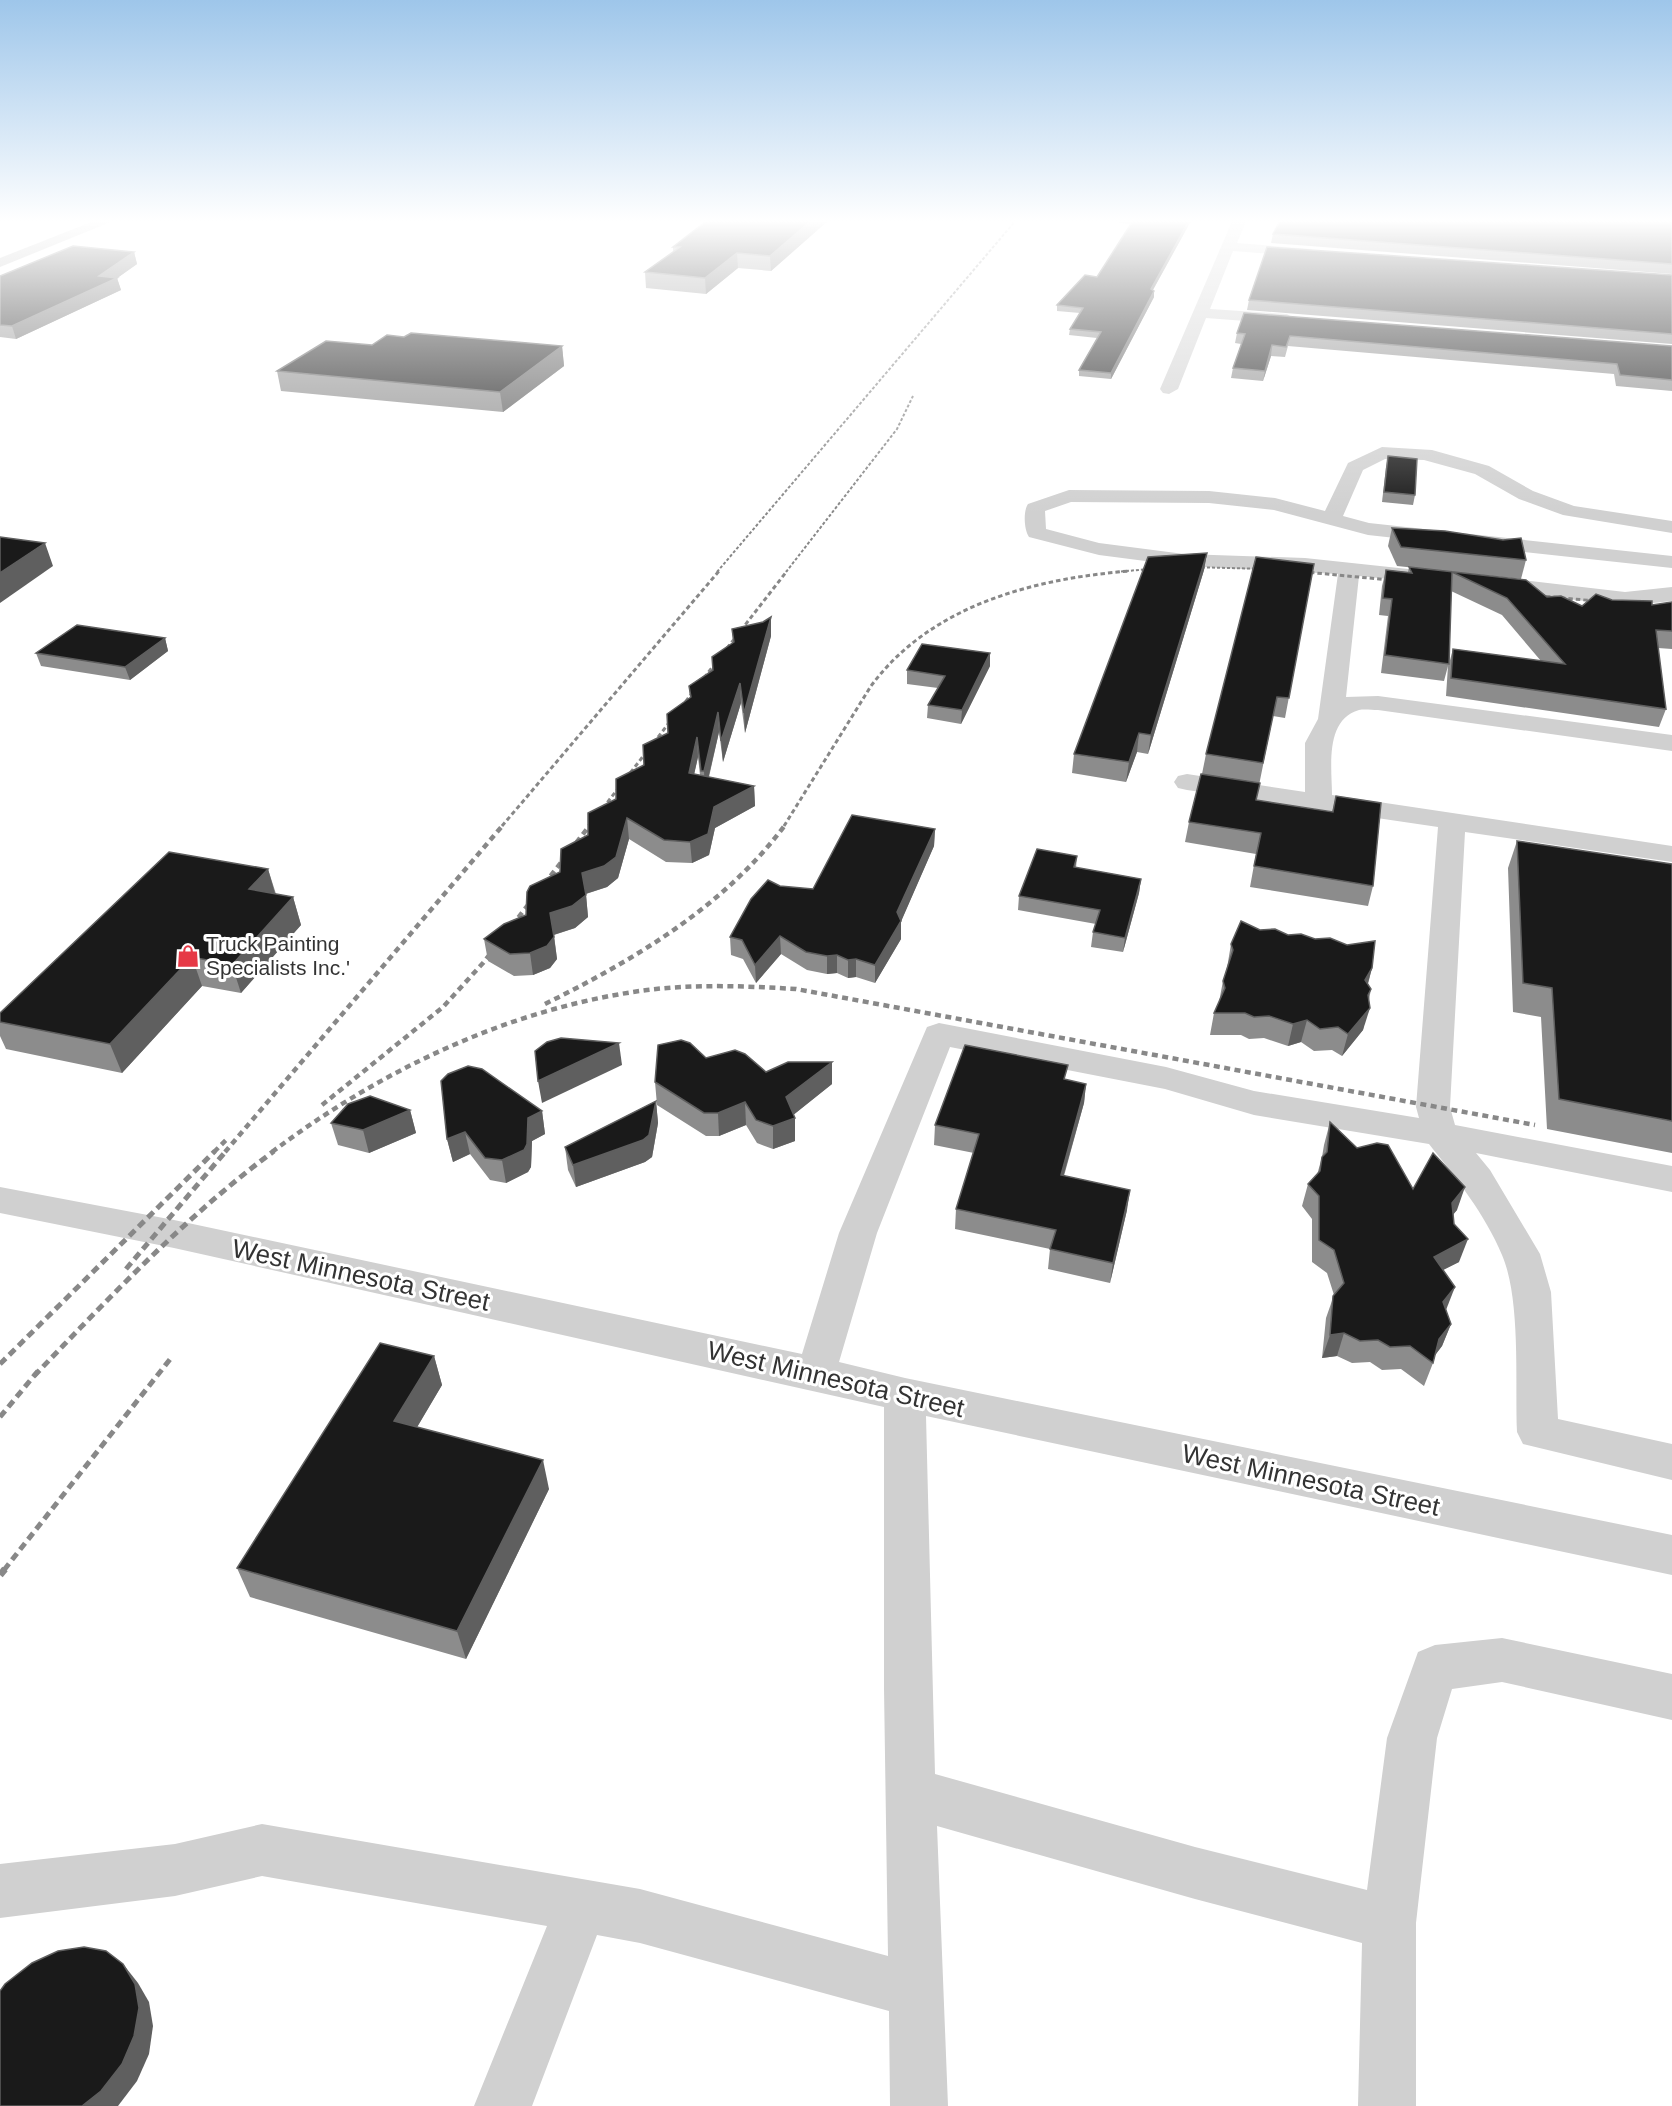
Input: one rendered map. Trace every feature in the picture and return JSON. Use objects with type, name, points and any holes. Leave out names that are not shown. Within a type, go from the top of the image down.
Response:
[{"type":"street","points":[[1169,389],[1200,317]]},
{"type":"street","points":[[1258,317],[1307,321]]},
{"type":"street","points":[[1331,519],[1355,467],[1382,453],[1425,454],[1482,470],[1526,495],[1570,512],[1672,527]]},
{"type":"street","points":[[1452,580],[1305,564],[1184,560],[1099,549],[1036,533],[1035,508],[1070,496],[1209,497],[1275,504],[1368,529],[1672,562]]},
{"type":"street","points":[[1319,802],[1318,743],[1331,719],[1349,568]]},
{"type":"street","points":[[1475,582],[1625,599],[1672,594]]},
{"type":"street","points":[[1331,719],[1352,703],[1378,703],[1672,743]]},
{"type":"street","points":[[1187,782],[1672,854]]},
{"type":"street","points":[[1452,822],[1433,1107],[1440,1134],[1477,1179],[1521,1254],[1532,1292],[1538,1432],[1672,1462]]},
{"type":"street","points":[[816,1373],[858,1233],[939,1034],[1166,1078],[1254,1102],[1440,1134],[1672,1179]]},
{"type":"street","name":"West Minnesota Street","points":[[0,1200],[198,1239],[816,1373],[905,1395],[1672,1555]]},
{"type":"street","points":[[905,1395],[911,1793],[919,2106]]},
{"type":"street","points":[[1388,2106],[1389,1923],[1412,1738],[1436,1668],[1502,1660],[1672,1697]]},
{"type":"street","points":[[911,1793],[1195,1873],[1389,1923]]},
{"type":"street","points":[[0,1892],[175,1870],[262,1850],[639,1916],[916,1991]]},
{"type":"street","points":[[502,2106],[582,1906]]},
{"type":"building","points":[[0,317],[31,317],[12,326],[0,325]]},
{"type":"building","points":[[1077,317],[1140,317],[1111,373],[1079,370],[1101,332],[1070,329]]},
{"type":"building","points":[[1243,317],[1300,317],[1672,346],[1672,380],[1620,375],[1617,364],[1290,336],[1286,347],[1272,345],[1265,371],[1233,368],[1245,334],[1237,333]]},
{"type":"building","points":[[1464,317],[1672,317],[1672,334]]},
{"type":"building","points":[[411,333],[562,346],[500,392],[277,371],[326,341],[372,345],[387,335],[404,337]]},
{"type":"building","points":[[1388,456],[1417,459],[1415,495],[1384,492]]},
{"type":"building","points":[[1392,528],[1445,531],[1503,540],[1521,538],[1526,560],[1401,547]]},
{"type":"building","points":[[0,537],[45,543],[0,573]]},
{"type":"building","points":[[1207,553],[1151,735],[1139,733],[1129,762],[1074,754],[1148,557]]},
{"type":"building","points":[[1256,557],[1314,564],[1289,698],[1277,697],[1263,763],[1206,754]]},
{"type":"building","points":[[1409,567],[1526,580],[1547,597],[1561,596],[1582,606],[1596,594],[1612,600],[1652,601],[1652,605],[1672,602],[1672,631],[1656,630],[1666,709],[1451,678],[1453,649],[1565,664],[1507,598],[1452,572],[1449,664],[1385,655],[1392,599],[1383,598],[1386,570],[1412,573]]},
{"type":"building","points":[[771,617],[744,713],[740,683],[721,741],[718,712],[704,771],[701,771],[697,737],[689,773],[754,786],[714,807],[708,834],[690,842],[664,840],[627,818],[616,857],[604,866],[582,873],[586,895],[572,906],[550,913],[554,937],[547,946],[530,953],[510,954],[484,939],[504,924],[526,915],[527,892],[530,886],[560,872],[561,849],[588,835],[588,813],[616,799],[616,779],[644,765],[643,745],[668,733],[667,714],[691,697],[689,686],[713,670],[712,657],[734,642],[732,629],[763,622]]},
{"type":"building","points":[[77,625],[165,638],[125,667],[36,653]]},
{"type":"building","points":[[922,644],[990,653],[962,710],[928,705],[945,676],[907,670]]},
{"type":"building","points":[[1201,774],[1260,783],[1256,800],[1333,812],[1336,796],[1381,803],[1373,886],[1254,866],[1261,833],[1189,822]]},
{"type":"building","points":[[852,815],[935,829],[897,912],[901,921],[875,965],[856,959],[848,960],[837,955],[827,956],[806,952],[780,936],[755,965],[742,940],[730,937],[751,899],[768,880],[780,886],[813,889]]},
{"type":"building","points":[[1517,841],[1672,864],[1672,1121],[1559,1099],[1552,988],[1523,983]]},
{"type":"building","points":[[1037,849],[1077,856],[1074,867],[1141,879],[1125,938],[1093,932],[1100,910],[1019,896]]},
{"type":"building","name":"Truck Painting Specialists Inc.'","points":[[169,852],[268,869],[249,889],[293,897],[232,965],[192,957],[110,1044],[0,1022],[0,1013]]},
{"type":"building","points":[[1241,921],[1260,930],[1275,929],[1288,935],[1301,934],[1315,939],[1330,938],[1347,945],[1375,941],[1372,968],[1365,980],[1371,989],[1368,995],[1370,1008],[1348,1034],[1338,1027],[1320,1029],[1307,1020],[1293,1024],[1269,1016],[1254,1017],[1245,1013],[1214,1013],[1225,988],[1223,981],[1233,950],[1231,944]]},
{"type":"building","points":[[561,1038],[619,1043],[538,1081],[535,1051],[547,1042]]},
{"type":"building","points":[[681,1040],[690,1043],[706,1058],[735,1050],[745,1054],[766,1072],[788,1062],[832,1062],[786,1097],[795,1118],[773,1126],[756,1120],[745,1102],[718,1113],[704,1113],[655,1082],[658,1045]]},
{"type":"building","points":[[965,1045],[1068,1065],[1064,1079],[1086,1084],[1061,1175],[1130,1190],[1113,1263],[1050,1249],[1056,1230],[956,1209],[979,1134],[935,1125]]},
{"type":"building","points":[[468,1066],[482,1069],[542,1111],[528,1118],[527,1144],[524,1150],[502,1160],[485,1158],[465,1132],[447,1139],[441,1081],[448,1074]]},
{"type":"building","points":[[370,1096],[410,1110],[363,1130],[331,1123],[348,1104]]},
{"type":"building","points":[[656,1101],[649,1135],[643,1140],[573,1165],[565,1147]]},
{"type":"building","points":[[1330,1122],[1357,1148],[1377,1143],[1388,1145],[1413,1189],[1433,1153],[1465,1187],[1452,1203],[1454,1224],[1468,1239],[1434,1257],[1455,1287],[1443,1302],[1451,1324],[1439,1339],[1433,1363],[1410,1346],[1390,1347],[1378,1340],[1360,1341],[1344,1333],[1330,1335],[1333,1296],[1344,1283],[1334,1250],[1319,1240],[1319,1196],[1308,1184],[1320,1171],[1322,1157],[1327,1152]]},
{"type":"building","points":[[380,1343],[434,1356],[394,1421],[543,1460],[457,1631],[237,1568]]},
{"type":"building","points":[[84,1947],[106,1951],[123,1964],[135,1984],[139,2008],[134,2036],[122,2064],[101,2091],[82,2106],[0,2106],[0,1991],[5,1984],[32,1963],[58,1951]]},
{"type":"railway","points":[[717,572],[933,317]]},
{"type":"railway","points":[[786,572],[897,429],[913,396]]},
{"type":"railway","points":[[1187,567],[1268,569]]},
{"type":"railway","points":[[1116,572],[1160,568]]},
{"type":"railway","points":[[502,826],[719,571]]},
{"type":"railway","points":[[589,826],[787,571]]},
{"type":"railway","points":[[784,826],[871,686],[895,658],[923,635],[954,616],[986,601],[1021,590],[1057,581],[1129,571]]},
{"type":"railway","points":[[1307,572],[1295,571],[1400,581]]},
{"type":"railway","points":[[1531,595],[1606,602]]},
{"type":"railway","points":[[225,1152],[503,825]]},
{"type":"railway","points":[[322,1105],[443,1007],[483,963],[590,825]]},
{"type":"railway","points":[[545,1004],[612,969],[706,906],[735,881],[785,825]]},
{"type":"railway","points":[[272,1152],[314,1122],[402,1069],[497,1028],[546,1011],[596,999],[647,990],[702,986],[796,989],[1535,1125]]},
{"type":"railway","points":[[215,1151],[227,1139]]},
{"type":"railway","points":[[0,1364],[215,1151]]},
{"type":"railway","points":[[126,1269],[226,1151]]},
{"type":"railway","points":[[34,1376],[179,1230],[241,1176],[274,1151]]},
{"type":"railway","points":[[4,1570],[171,1358]]},
{"type":"railway","points":[[0,1417],[38,1371]]},
{"type":"railway","points":[[0,1575],[5,1569]]},
{"type":"place","name":"Truck Painting Specialists Inc.'","points":[[188,956]]}]
